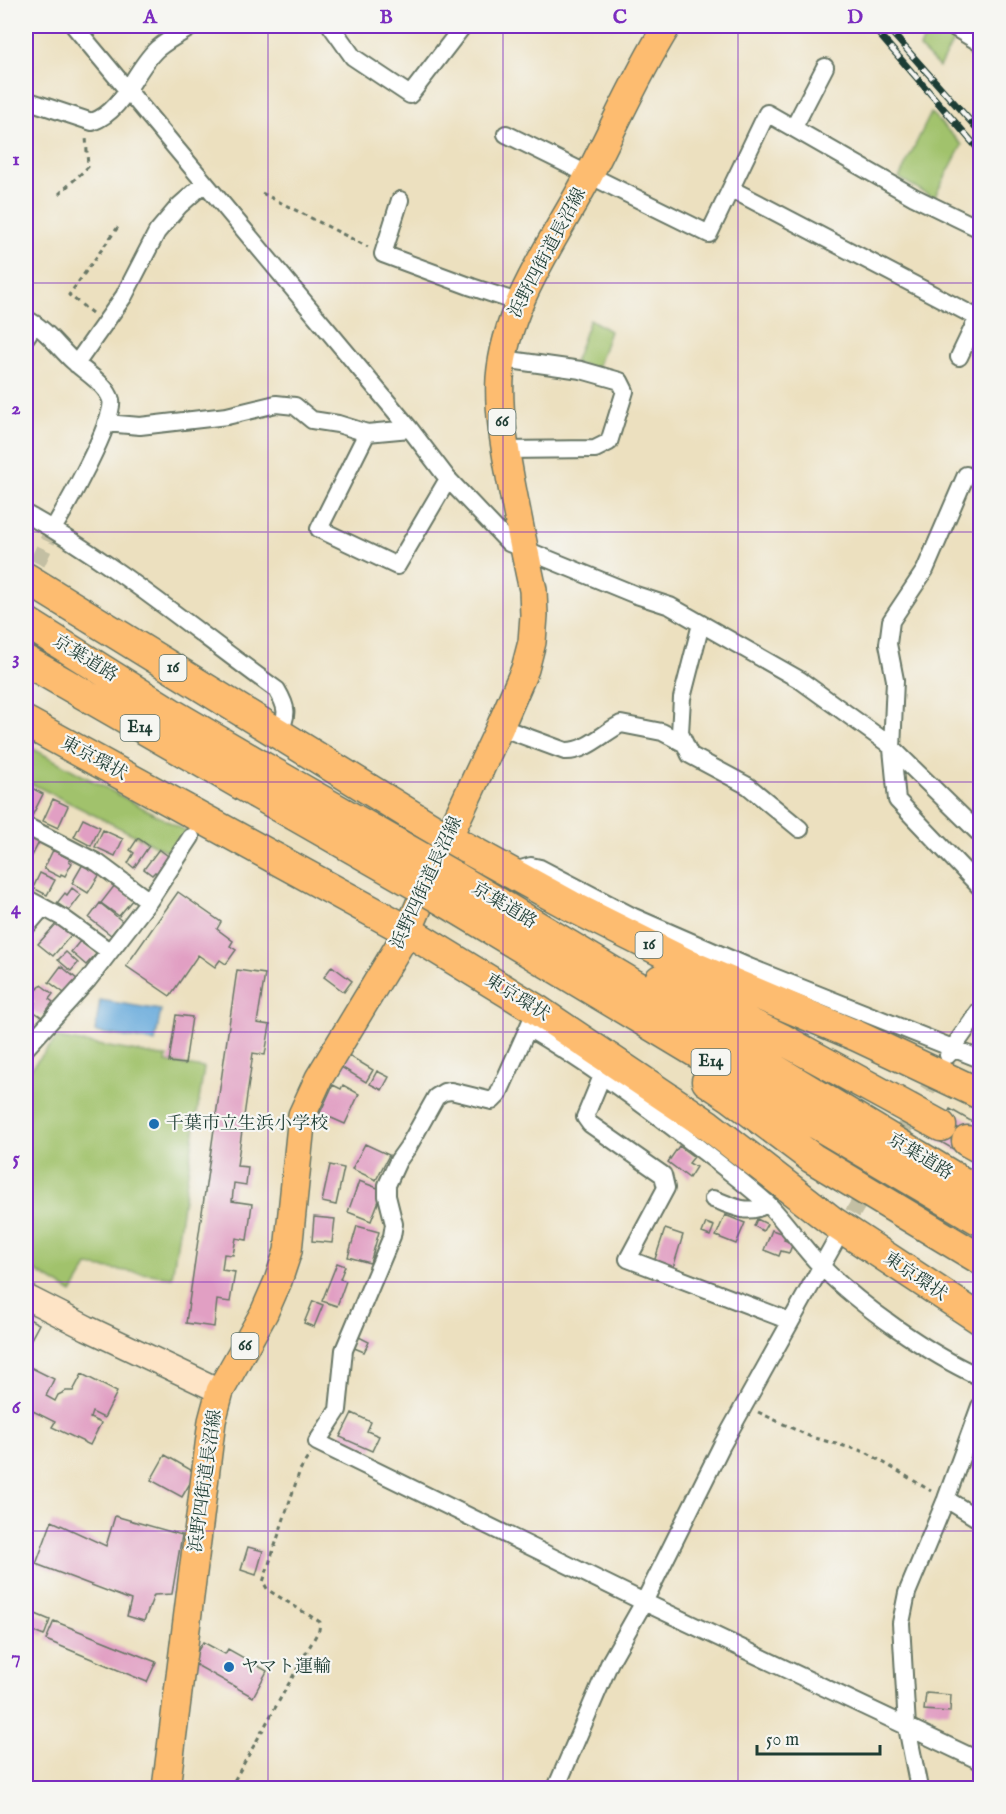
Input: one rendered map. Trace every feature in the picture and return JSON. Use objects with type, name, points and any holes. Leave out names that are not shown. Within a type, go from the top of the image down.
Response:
[{"type":"highway","name":"16","points":[[27,579],[448,838],[571,906],[689,965],[857,1036],[981,1094]]},
{"type":"highway","name":"京葉道路","points":[[26,622],[174,715],[262,781]]},
{"type":"highway","name":"京葉道路","points":[[26,661],[131,723],[262,781],[449,889],[524,918],[981,1193]]},
{"type":"highway","name":"東京環状","points":[[26,722],[408,931],[532,1018],[708,1125],[833,1221],[978,1318]]},
{"type":"highway","name":"京葉道路","points":[[449,889],[477,921],[981,1220]]},
{"type":"highway","points":[[524,918],[561,930],[780,1038],[941,1126]]},
{"type":"highway","points":[[477,921],[501,950],[731,1097],[812,1158],[981,1259]]},
{"type":"highway","points":[[857,1036],[892,1041],[981,1077]]},
{"type":"main road","name":"浜野四街道長沼線","points":[[166,1788],[212,1421],[220,1390],[264,1312],[288,1251],[303,1115],[319,1078],[408,931],[525,669],[532,642],[534,615],[532,590],[505,450],[500,401],[506,340],[520,303],[588,176],[644,62],[667,26]]},
{"type":"street","points":[[74,26],[410,429],[448,479],[508,543],[636,595],[670,606],[800,680],[892,749],[981,834]]},
{"type":"street","points":[[26,100],[92,122],[101,119],[128,91],[142,67],[173,31],[193,26]]},
{"type":"street","points":[[331,26],[353,57],[410,94],[463,26]]},
{"type":"street","points":[[952,26],[981,43]]},
{"type":"street","points":[[794,127],[825,67]]},
{"type":"street","points":[[506,134],[709,234],[767,113],[914,197],[981,229]]},
{"type":"street","points":[[76,364],[124,296],[157,232],[179,206],[205,183]]},
{"type":"street","points":[[731,189],[979,316],[959,357]]},
{"type":"street","points":[[400,200],[383,254],[520,303]]},
{"type":"street","points":[[29,327],[47,333],[105,390],[111,401],[106,423],[53,529]]},
{"type":"street","points":[[503,359],[581,370],[621,381],[626,391],[609,442],[595,450],[505,450]]},
{"type":"street","points":[[106,423],[140,426],[227,416],[276,404],[294,406],[312,420],[338,424],[367,433],[410,429]]},
{"type":"street","points":[[367,433],[319,529],[397,566],[448,479]]},
{"type":"street","points":[[966,475],[925,570],[891,621],[888,644],[895,680],[892,749],[897,800],[981,887]]},
{"type":"street","points":[[26,514],[53,529],[149,594],[277,690],[284,702],[286,712],[285,721],[278,732]]},
{"type":"street","points":[[701,624],[682,698],[680,733],[690,755],[748,786],[800,829]]},
{"type":"street","points":[[500,727],[565,751],[574,751],[583,747],[621,724],[662,732],[685,744]]},
{"type":"street","points":[[26,826],[98,863],[149,901]]},
{"type":"street","points":[[26,1048],[88,980],[149,901],[191,837]]},
{"type":"street","points":[[511,872],[531,866],[540,868],[634,917],[748,967],[950,1051],[981,1059]]},
{"type":"street","points":[[26,898],[63,918],[109,951]]},
{"type":"street","points":[[26,927],[43,907]]},
{"type":"street","points":[[950,1051],[981,1010]]},
{"type":"street","points":[[981,1377],[959,1367],[862,1302],[821,1266],[767,1204],[652,1111],[568,1051],[532,1018],[498,1095],[492,1101],[451,1091],[436,1097],[398,1161],[387,1185],[387,1196],[394,1224],[393,1236],[344,1350],[338,1410],[317,1442],[644,1602],[981,1761]]},
{"type":"street","points":[[602,1076],[585,1117],[590,1124],[663,1175],[666,1182],[666,1188],[628,1259],[790,1321]]},
{"type":"street","points":[[713,1199],[745,1210],[757,1210],[767,1204]]},
{"type":"street","points":[[556,1788],[610,1662],[644,1602],[722,1445],[835,1242]]},
{"type":"street","points":[[26,1297],[220,1390]]},
{"type":"street","points":[[919,1788],[907,1727],[901,1623],[907,1593],[981,1406]]},
{"type":"street","points":[[946,1499],[981,1520]]},
{"type":"path","points":[[60,194],[88,167],[85,120]]},
{"type":"path","points":[[262,193],[383,254]]},
{"type":"path","points":[[87,322],[93,314],[69,295],[118,227]]},
{"type":"path","points":[[744,1405],[811,1437],[866,1452],[946,1499]]},
{"type":"path","points":[[230,1788],[319,1630],[320,1622],[268,1590],[263,1582],[300,1470],[317,1442]]},
{"type":"green space","points":[[929,26],[943,26],[957,34],[939,67],[920,48]]},
{"type":"green space","points":[[931,113],[962,145],[934,198],[899,178]]},
{"type":"green space","points":[[590,319],[610,331],[597,368],[574,363]]},
{"type":"green space","points":[[26,745],[188,832],[172,854],[26,781]]},
{"type":"green space","points":[[57,1038],[167,1057],[166,1062],[204,1068],[172,1277],[88,1266],[72,1293],[26,1265],[26,1074]]},
{"type":"water","points":[[100,1000],[161,1010],[155,1042],[95,1032]]},
{"type":"building","points":[[30,787],[43,794],[31,818],[26,815],[26,796]]},
{"type":"building","points":[[53,799],[68,806],[58,828],[43,821]]},
{"type":"building","points":[[83,819],[100,827],[91,846],[74,837]]},
{"type":"building","points":[[103,830],[123,839],[115,856],[95,847]]},
{"type":"building","points":[[26,836],[39,842],[31,858],[26,855]]},
{"type":"building","points":[[138,838],[149,846],[134,868],[128,863],[134,853],[130,850]]},
{"type":"building","points":[[159,849],[172,859],[159,874],[155,872],[152,875],[144,869]]},
{"type":"building","points":[[53,850],[70,859],[72,863],[65,876],[61,874],[60,877],[44,869]]},
{"type":"building","points":[[83,864],[100,874],[88,893],[72,883]]},
{"type":"building","points":[[40,873],[55,880],[47,895],[33,888]]},
{"type":"building","points":[[115,885],[133,899],[119,916],[101,903]]},
{"type":"building","points":[[72,888],[81,895],[69,911],[57,903]]},
{"type":"building","points":[[178,892],[221,922],[217,929],[233,941],[230,946],[236,950],[226,964],[220,960],[215,967],[198,955],[170,996],[126,966]]},
{"type":"building","points":[[100,903],[122,921],[111,935],[89,918]]},
{"type":"building","points":[[57,923],[71,935],[53,956],[38,944]]},
{"type":"building","points":[[80,941],[96,954],[86,965],[71,952]]},
{"type":"building","points":[[66,952],[78,963],[71,971],[58,960]]},
{"type":"building","points":[[61,966],[78,980],[67,995],[49,982]]},
{"type":"building","points":[[332,966],[352,981],[344,992],[324,977]]},
{"type":"building","points":[[237,970],[265,974],[257,1023],[270,1025],[265,1055],[253,1053],[237,1166],[248,1167],[246,1185],[234,1183],[232,1201],[252,1204],[247,1240],[236,1238],[233,1255],[224,1254],[222,1270],[235,1272],[230,1302],[217,1300],[214,1327],[186,1323]]},
{"type":"building","points":[[41,985],[53,994],[49,999],[53,1002],[42,1017],[30,1009],[35,1002],[28,996],[35,986],[38,989]]},
{"type":"building","points":[[176,1015],[192,1017],[185,1064],[169,1062]]},
{"type":"building","points":[[348,1055],[373,1070],[366,1082],[341,1067]]},
{"type":"building","points":[[377,1071],[389,1077],[382,1090],[370,1084]]},
{"type":"building","points":[[333,1085],[341,1089],[343,1085],[359,1094],[345,1124],[320,1113]]},
{"type":"building","points":[[950,1109],[976,1124],[960,1153],[934,1138]]},
{"type":"building","points":[[365,1144],[389,1155],[376,1180],[352,1169]]},
{"type":"building","points":[[679,1146],[694,1157],[689,1163],[696,1167],[689,1178],[668,1162]]},
{"type":"building","points":[[330,1165],[344,1168],[336,1205],[322,1202]]},
{"type":"building","points":[[359,1181],[383,1190],[371,1221],[348,1212]]},
{"type":"building","points":[[725,1215],[745,1223],[736,1244],[716,1236]]},
{"type":"building","points":[[314,1217],[335,1219],[332,1243],[312,1241]]},
{"type":"building","points":[[757,1219],[767,1224],[763,1231],[754,1226]]},
{"type":"building","points":[[706,1223],[714,1226],[710,1236],[702,1233]]},
{"type":"building","points":[[357,1226],[379,1232],[370,1263],[348,1257]]},
{"type":"building","points":[[665,1229],[683,1235],[673,1268],[654,1262]]},
{"type":"building","points":[[772,1230],[786,1235],[784,1240],[793,1243],[789,1253],[781,1251],[779,1256],[764,1250]]},
{"type":"building","points":[[337,1263],[345,1266],[340,1279],[346,1281],[337,1306],[322,1301]]},
{"type":"building","points":[[313,1301],[323,1305],[314,1327],[304,1323]]},
{"type":"building","points":[[27,1318],[39,1324],[31,1339],[26,1336]]},
{"type":"building","points":[[357,1336],[369,1342],[364,1352],[352,1347]]},
{"type":"building","points":[[26,1365],[54,1379],[46,1396],[55,1401],[58,1395],[66,1391],[73,1391],[82,1374],[117,1392],[104,1418],[92,1412],[90,1418],[101,1423],[90,1445],[52,1427],[55,1422],[33,1411],[31,1417],[26,1414]]},
{"type":"building","points":[[352,1413],[371,1422],[367,1431],[379,1436],[372,1451],[340,1437]]},
{"type":"building","points":[[165,1455],[196,1473],[182,1497],[151,1480]]},
{"type":"building","points":[[115,1516],[182,1535],[172,1594],[154,1595],[144,1621],[127,1616],[131,1600],[36,1564],[52,1521],[106,1546]]},
{"type":"building","points":[[248,1547],[263,1551],[256,1575],[241,1570]]},
{"type":"building","points":[[26,1610],[50,1620],[44,1636],[26,1629]]},
{"type":"building","points":[[54,1621],[156,1662],[147,1682],[46,1640]]},
{"type":"building","name":"ヤマト運輸","points":[[203,1642],[225,1654],[228,1649],[267,1671],[253,1697],[191,1662]]},
{"type":"building","points":[[926,1693],[951,1695],[950,1712],[924,1710]]},
{"type":"tunnel","points":[[27,585],[53,529]]},
{"type":"tunnel","points":[[840,1234],[940,1069]]},
{"type":"railway","points":[[872,26],[980,151]]},
{"type":"railway","points":[[886,26],[980,132]]},
{"type":"place","name":"千葉市立生浜小学校","points":[[154,1124]]},
{"type":"place","name":"ヤマト運輸","points":[[229,1667]]}]
